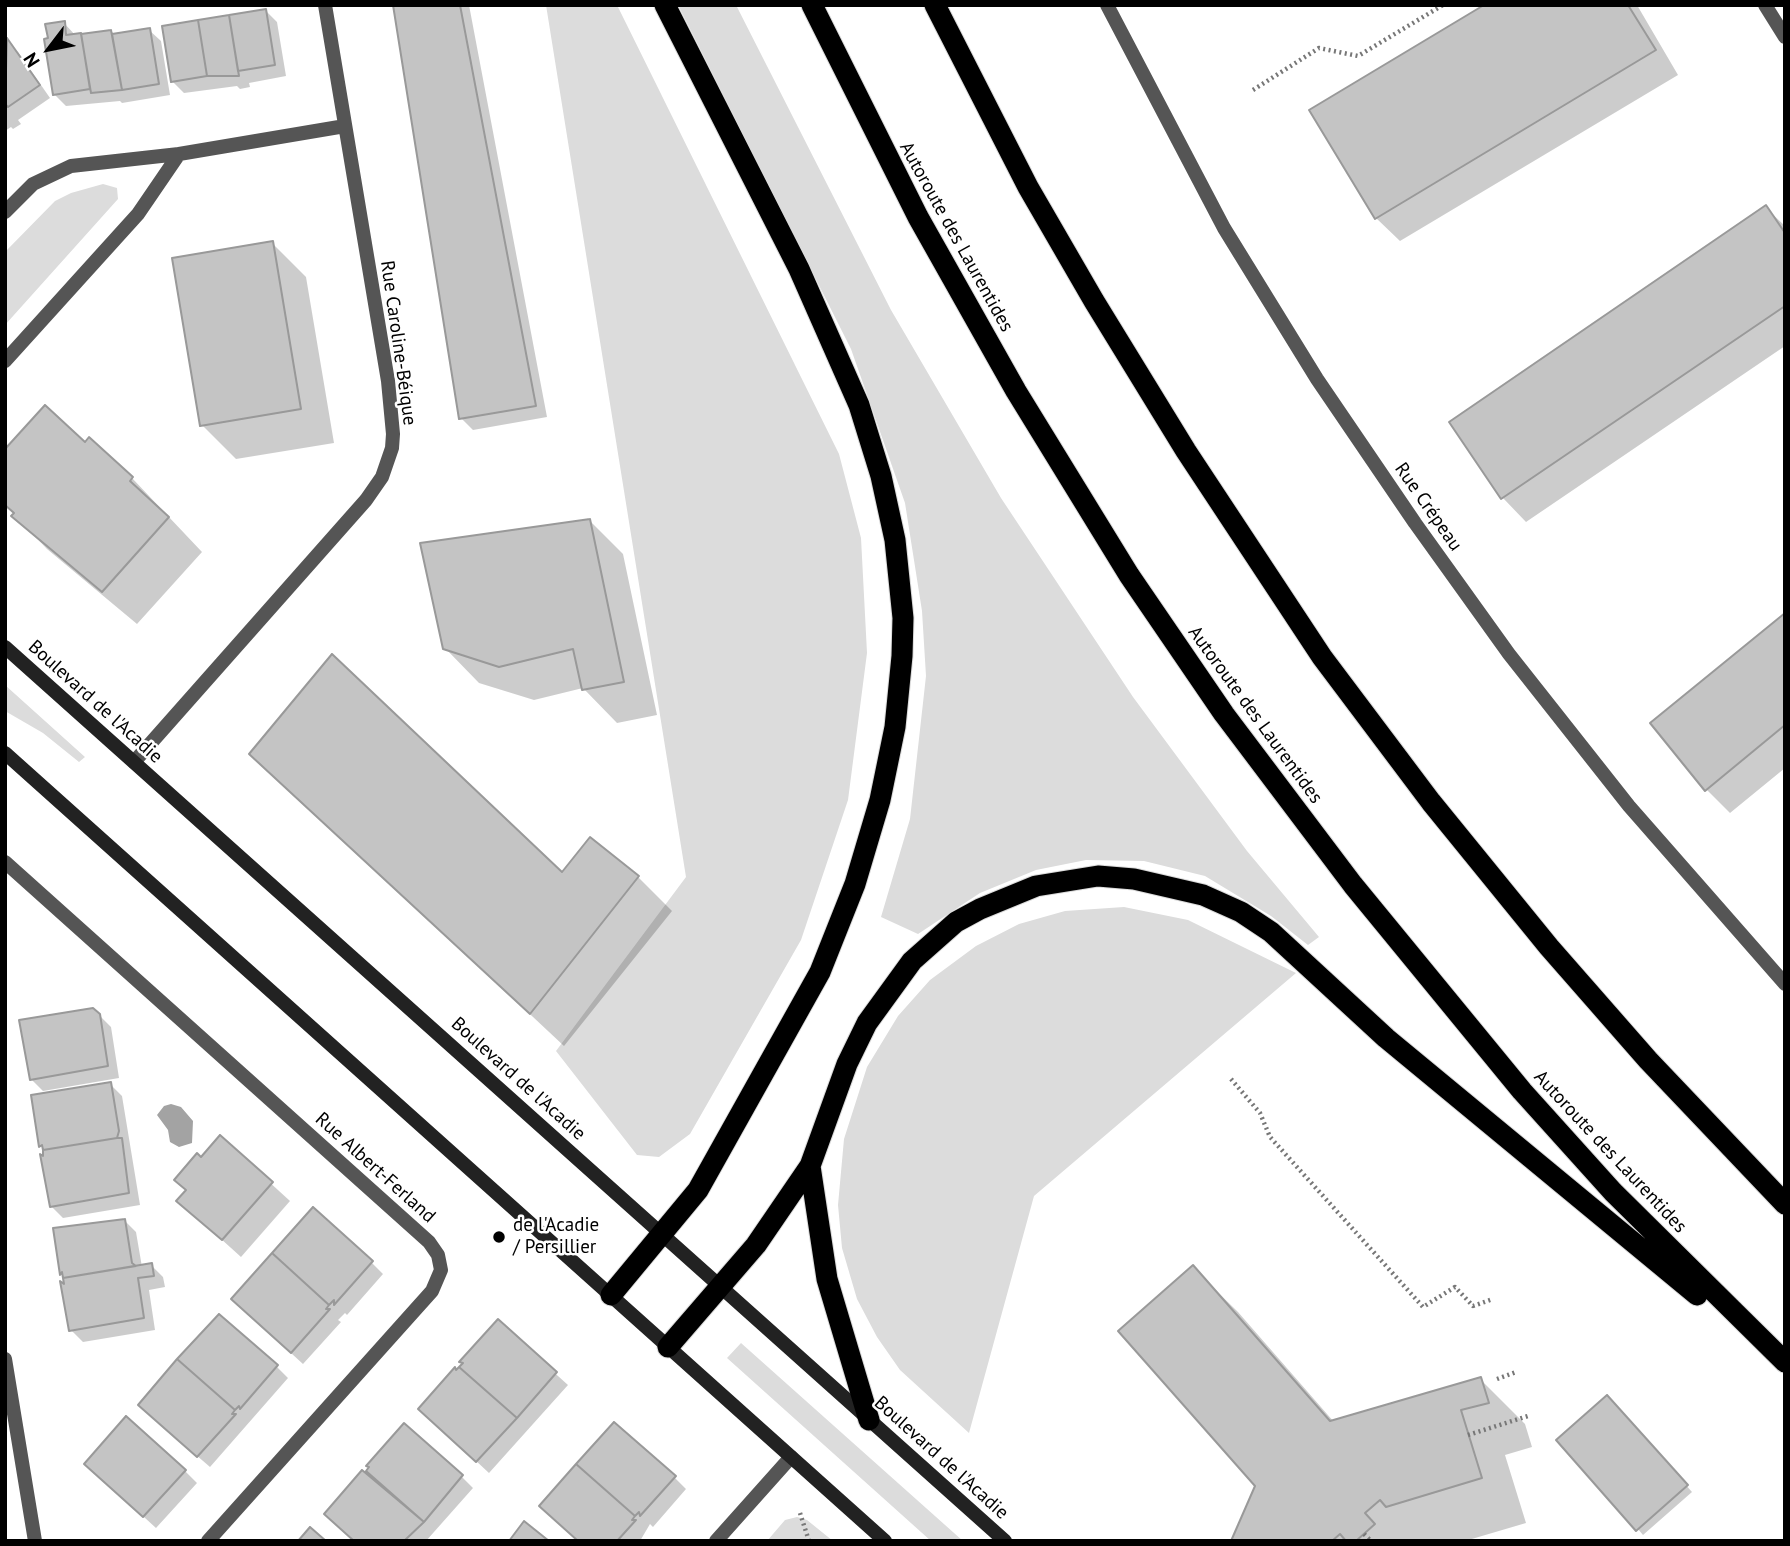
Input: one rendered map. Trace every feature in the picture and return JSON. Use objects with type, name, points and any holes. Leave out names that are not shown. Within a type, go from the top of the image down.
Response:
[{"type":"highway","points":[[611,1295],[663,1235],[717,1160],[797,1017],[840,924],[868,844],[888,764],[899,691],[903,618],[895,540],[881,476],[846,370],[799,269],[665,5]]},
{"type":"highway","name":"Autoroute des Laurentides","points":[[811,5],[918,217],[1016,391],[1129,575],[1224,714],[1353,885],[1513,1080],[1613,1192],[1785,1362]]},
{"type":"highway","points":[[935,5],[1028,187],[1100,312],[1208,486],[1322,657],[1431,802],[1558,957],[1656,1069],[1785,1204]]},
{"type":"highway","points":[[668,1347],[768,1230],[810,1166],[847,1065],[878,1004],[912,961],[948,928],[1008,896],[1068,879],[1110,877],[1171,886],[1203,895],[1241,912],[1271,932],[1386,1038],[1785,1368]]},
{"type":"highway","points":[[810,1166],[827,1279],[869,1420]]},
{"type":"main road","name":"Boulevard de l'Acadie","points":[[5,647],[1005,1541]]},
{"type":"main road","points":[[5,753],[885,1541]]},
{"type":"street","name":"Rue Caroline-Béique","points":[[134,762],[366,499],[387,463],[393,441],[392,416],[325,5]]},
{"type":"street","name":"Rue Crépeau","points":[[1107,5],[1224,228],[1317,379],[1415,523],[1509,654],[1629,806],[1785,984]]},
{"type":"street","points":[[1765,5],[1785,37]]},
{"type":"street","points":[[5,212],[33,184],[71,166],[179,154],[345,126]]},
{"type":"street","points":[[5,361],[138,214],[179,154]]},
{"type":"street","name":"Rue Albert-Ferland","points":[[5,862],[429,1242],[438,1255],[441,1270],[432,1291],[208,1541]]},
{"type":"street","points":[[5,1359],[35,1541]]},
{"type":"street","points":[[716,1541],[791,1457]]},
{"type":"path","points":[[1252,90],[1319,48],[1358,56],[1443,5]]},
{"type":"path","points":[[1231,1079],[1259,1114],[1270,1137],[1423,1307],[1455,1287],[1473,1306],[1493,1299]]},
{"type":"path","points":[[1497,1379],[1516,1372]]},
{"type":"path","points":[[1468,1435],[1528,1416]]},
{"type":"path","points":[[800,1513],[809,1541]]},
{"type":"path","points":[[1364,1534],[1371,1541]]},
{"type":"shaded area","points":[[546,5],[617,5],[839,454],[861,538],[867,653],[848,800],[801,940],[690,1134],[659,1157],[637,1155],[556,1051],[686,877]]},
{"type":"shaded area","points":[[678,5],[736,5],[891,310],[1001,498],[1133,697],[1247,851],[1319,937],[1308,945],[1271,916],[1205,876],[1144,861],[1086,860],[1036,870],[980,893],[918,934],[881,917],[910,819],[926,676],[922,611],[905,503],[851,349]]},
{"type":"shaded area","points":[[103,184],[117,188],[118,199],[5,325],[5,252],[55,201],[71,193]]},
{"type":"shaded area","points":[[5,685],[85,757],[79,762],[43,733],[5,711]]},
{"type":"shaded area","points":[[1124,907],[1188,920],[1296,973],[1034,1196],[969,1433],[900,1370],[877,1337],[857,1299],[842,1248],[838,1205],[844,1139],[867,1067],[898,1016],[930,980],[976,946],[1019,924],[1065,911]]},
{"type":"shaded area","points":[[171,1104],[181,1107],[193,1121],[192,1143],[179,1147],[170,1142],[168,1130],[157,1115],[164,1106]]},
{"type":"shaded area","points":[[741,1343],[963,1541],[931,1541],[727,1358]]},
{"type":"shaded area","points":[[797,1517],[807,1520],[833,1541],[767,1541],[785,1520]]},
{"type":"building","points":[[393,5],[460,5],[536,406],[459,419]]},
{"type":"building","points":[[1484,5],[1628,5],[1656,50],[1375,219],[1309,110]]},
{"type":"building","points":[[266,9],[275,65],[238,71],[229,15]]},
{"type":"building","points":[[229,15],[239,76],[207,76],[198,20]]},
{"type":"building","points":[[198,20],[207,76],[171,82],[162,26]]},
{"type":"building","points":[[65,21],[66,35],[81,33],[90,89],[53,95],[44,39],[48,38],[45,24]]},
{"type":"building","points":[[150,28],[159,84],[122,90],[112,34]]},
{"type":"building","points":[[111,30],[122,90],[91,93],[81,34]]},
{"type":"building","points":[[7,38],[40,85],[8,107],[5,104]]},
{"type":"building","points":[[1766,205],[1785,233],[1785,306],[1501,499],[1449,422]]},
{"type":"building","points":[[273,241],[301,409],[200,426],[172,258]]},
{"type":"building","points":[[45,405],[85,442],[89,437],[133,477],[130,481],[169,517],[102,592],[11,516],[14,513],[5,505],[5,449]]},
{"type":"building","points":[[590,519],[624,682],[582,690],[573,649],[499,667],[443,649],[420,543]]},
{"type":"building","points":[[1785,613],[1785,725],[1705,791],[1650,723]]},
{"type":"building","points":[[332,654],[562,872],[590,837],[639,876],[530,1014],[249,754]]},
{"type":"building","points":[[93,1008],[100,1014],[108,1066],[30,1080],[19,1020]]},
{"type":"building","points":[[111,1082],[119,1131],[117,1138],[43,1150],[42,1145],[39,1147],[31,1095]]},
{"type":"building","points":[[220,1135],[273,1182],[222,1240],[176,1201],[186,1190],[174,1180],[197,1153],[201,1157]]},
{"type":"building","points":[[122,1138],[129,1193],[50,1207],[40,1154],[43,1156],[43,1150]]},
{"type":"building","points":[[313,1207],[373,1261],[334,1305],[334,1300],[329,1305],[272,1253]]},
{"type":"building","points":[[125,1219],[132,1263],[136,1266],[63,1278],[62,1272],[60,1275],[53,1228]]},
{"type":"building","points":[[272,1253],[329,1305],[326,1309],[330,1309],[291,1353],[231,1299]]},
{"type":"building","points":[[152,1263],[154,1276],[138,1278],[144,1318],[69,1331],[60,1281],[64,1284],[63,1278]]},
{"type":"building","points":[[1193,1265],[1330,1421],[1481,1377],[1489,1403],[1461,1410],[1482,1478],[1386,1507],[1380,1500],[1365,1513],[1375,1524],[1356,1541],[1346,1541],[1340,1534],[1332,1541],[1231,1541],[1255,1486],[1118,1331]]},
{"type":"building","points":[[219,1314],[278,1365],[240,1409],[239,1406],[235,1410],[177,1359]]},
{"type":"building","points":[[498,1319],[557,1372],[517,1418],[459,1367],[463,1363],[459,1362]]},
{"type":"building","points":[[177,1359],[235,1410],[232,1414],[236,1414],[197,1457],[138,1405]]},
{"type":"building","points":[[455,1367],[456,1370],[459,1367],[517,1418],[476,1462],[418,1409]]},
{"type":"building","points":[[1607,1395],[1688,1485],[1636,1531],[1556,1440]]},
{"type":"building","points":[[126,1416],[186,1470],[143,1517],[84,1464]]},
{"type":"building","points":[[614,1422],[676,1476],[640,1516],[639,1512],[635,1516],[576,1464]]},
{"type":"building","points":[[404,1423],[463,1475],[424,1522],[366,1471],[369,1467],[366,1466]]},
{"type":"building","points":[[576,1464],[635,1516],[632,1520],[636,1520],[617,1541],[578,1541],[539,1506]]},
{"type":"building","points":[[362,1470],[424,1522],[404,1541],[354,1541],[324,1514]]},
{"type":"building","points":[[524,1521],[549,1541],[509,1541]]},
{"type":"building","points":[[310,1527],[326,1541],[298,1541]]},
{"type":"place","name":"de l'Acadie / Persillier","points":[[499,1237]]}]
